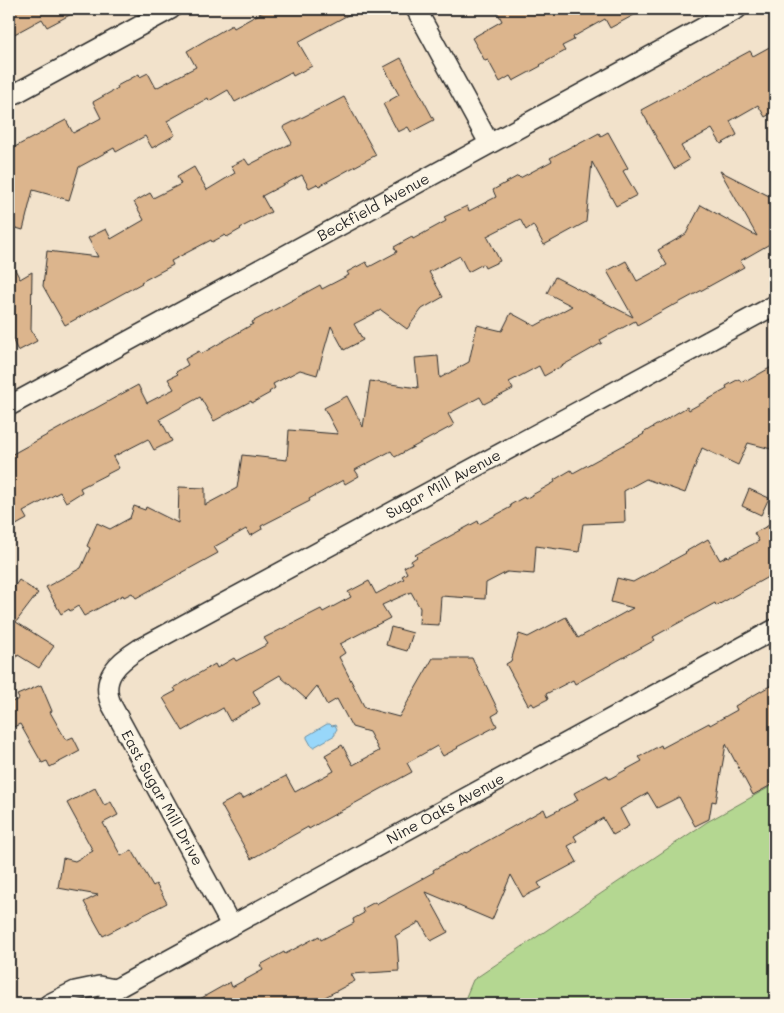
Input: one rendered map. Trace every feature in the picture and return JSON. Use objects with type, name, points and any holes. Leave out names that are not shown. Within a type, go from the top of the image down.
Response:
[{"type":"street","points":[[9,97],[171,9]]},
{"type":"street","points":[[416,9],[489,143]]},
{"type":"street","name":"Beckfield Avenue","points":[[9,406],[737,9]]},
{"type":"street","name":"Sugar Mill Avenue","points":[[115,669],[139,649],[775,305]]},
{"type":"street","name":"Nine Oaks Avenue","points":[[49,1004],[75,991],[98,986],[111,997],[232,925],[775,629]]},
{"type":"street","name":"East Sugar Mill Drive","points":[[115,669],[108,682],[108,697],[111,704],[232,925]]},
{"type":"green space","points":[[775,784],[775,1004],[463,1004],[473,980],[707,822]]},
{"type":"water","points":[[327,724],[335,725],[337,729],[335,735],[312,747],[307,736]]},
{"type":"building","points":[[9,9],[81,9],[47,27],[42,19],[9,37]]},
{"type":"building","points":[[268,9],[359,9],[298,42],[312,66],[293,76],[291,72],[235,102],[228,90],[209,101],[208,98],[167,121],[175,135],[152,148],[145,136],[116,152],[114,148],[79,167],[69,200],[33,190],[23,230],[9,226],[11,200],[9,196],[9,150],[66,120],[73,133],[101,118],[93,102],[139,74],[140,77],[148,73],[156,88],[196,67],[187,51],[232,25],[234,28]]},
{"type":"building","points":[[496,9],[645,9],[610,28],[605,19],[573,37],[574,40],[562,46],[565,51],[541,66],[513,81],[510,76],[500,82],[488,60],[485,61],[472,38],[502,21]]},
{"type":"building","points":[[775,44],[775,111],[765,117],[758,105],[730,121],[737,135],[721,144],[712,129],[681,146],[689,160],[674,169],[641,110],[750,51],[753,56]]},
{"type":"building","points":[[401,58],[434,120],[411,132],[408,127],[398,132],[383,104],[399,95],[384,67]]},
{"type":"building","points":[[344,97],[376,155],[319,186],[317,184],[309,188],[302,175],[262,196],[271,212],[227,237],[225,235],[212,242],[211,240],[171,261],[173,265],[65,325],[43,286],[47,251],[98,257],[88,238],[106,229],[111,239],[144,220],[134,202],[150,193],[153,198],[181,184],[177,177],[194,167],[207,190],[235,173],[231,166],[245,159],[249,165],[292,143],[283,127]]},
{"type":"building","points":[[608,132],[628,168],[623,171],[637,195],[616,206],[592,162],[586,222],[544,245],[533,225],[526,230],[520,219],[487,236],[500,261],[485,268],[483,264],[468,272],[460,256],[429,272],[443,297],[422,309],[407,329],[381,310],[354,324],[363,340],[344,350],[331,326],[317,375],[300,370],[273,384],[275,388],[270,393],[214,421],[200,397],[160,419],[172,441],[154,450],[148,439],[113,457],[119,468],[80,488],[82,492],[66,502],[60,492],[23,512],[27,519],[9,529],[9,456],[138,385],[147,403],[174,389],[168,379],[178,374],[176,372],[188,365],[185,359],[199,351],[201,354],[253,324],[252,322],[320,285],[322,289],[349,275],[347,272],[366,262],[369,267],[397,252],[394,247],[446,221],[444,217],[467,206],[469,211],[496,197],[493,190],[518,176],[520,178],[552,161],[550,158],[574,145],[599,133],[601,136]]},
{"type":"building","points":[[720,171],[775,199],[775,241],[740,261],[744,267],[637,325],[635,321],[600,340],[602,343],[544,376],[539,366],[509,382],[513,389],[484,404],[480,397],[448,414],[454,425],[395,457],[391,451],[355,470],[359,476],[345,484],[343,480],[309,499],[310,501],[261,526],[262,529],[250,536],[246,529],[214,547],[218,553],[136,598],[132,593],[124,597],[123,595],[84,616],[78,606],[61,614],[46,587],[81,568],[90,548],[87,546],[97,523],[110,529],[130,518],[134,506],[145,510],[146,507],[178,523],[179,487],[205,488],[205,505],[237,488],[242,455],[287,460],[289,430],[338,434],[324,408],[347,396],[363,427],[370,381],[418,388],[415,358],[438,356],[440,378],[469,362],[477,325],[502,331],[511,313],[535,326],[572,306],[547,293],[555,277],[633,317],[607,271],[626,261],[637,281],[667,265],[658,250],[686,234],[701,205],[757,236]]},
{"type":"building","points":[[9,258],[20,279],[32,272],[31,330],[37,341],[18,351],[9,333]]},
{"type":"building","points":[[775,365],[775,450],[748,443],[738,465],[702,448],[685,493],[646,479],[624,491],[625,522],[583,524],[579,552],[536,546],[534,574],[507,572],[486,583],[485,599],[441,596],[439,625],[419,624],[420,608],[411,592],[382,605],[390,618],[340,644],[345,653],[339,657],[365,708],[399,717],[433,658],[472,658],[499,712],[492,716],[497,726],[443,756],[437,746],[407,763],[412,772],[251,859],[221,805],[240,795],[242,799],[286,776],[295,792],[334,771],[325,755],[342,745],[353,765],[379,751],[369,732],[352,727],[337,699],[327,705],[317,686],[306,699],[280,675],[253,691],[260,704],[230,721],[223,708],[183,731],[163,698],[176,691],[174,688],[215,664],[217,668],[234,658],[236,661],[268,644],[264,638],[321,609],[323,612],[351,597],[348,592],[369,581],[376,594],[404,579],[402,576],[407,573],[404,567],[412,563],[411,561],[417,557],[415,555],[478,521],[479,524],[511,507],[510,505],[555,482],[554,480],[571,470],[573,473],[644,434],[687,407],[689,410],[727,389],[726,386],[739,379],[741,382],[746,379],[747,381]]},
{"type":"building","points":[[749,489],[769,498],[761,515],[742,506]]},
{"type":"building","points":[[775,522],[775,573],[716,606],[715,603],[653,637],[655,640],[575,684],[573,680],[546,694],[548,699],[534,706],[532,703],[528,705],[506,664],[511,661],[519,634],[528,637],[566,617],[578,638],[633,608],[611,602],[617,578],[633,582],[708,539],[720,560],[759,541],[754,533]]},
{"type":"building","points":[[19,580],[38,593],[16,622],[54,646],[39,668],[18,655],[9,669],[9,594]]},
{"type":"building","points":[[391,627],[413,633],[407,651],[386,645]]},
{"type":"building","points":[[775,683],[775,783],[753,795],[726,744],[716,802],[712,801],[709,819],[695,826],[679,797],[657,808],[648,793],[620,809],[629,826],[613,835],[603,818],[574,836],[577,841],[568,846],[577,862],[538,883],[541,888],[523,897],[511,875],[492,920],[426,892],[448,932],[431,941],[420,922],[395,936],[397,940],[399,971],[351,974],[355,981],[312,1004],[191,1004],[230,982],[232,987],[263,970],[260,965],[284,952],[285,954],[319,936],[321,940],[354,923],[353,919],[364,913],[362,909],[375,902],[376,904],[434,872],[433,870],[544,809],[547,816],[578,800],[574,793],[607,775],[609,779],[642,761],[639,757],[661,745],[662,748],[709,723],[710,725],[737,710],[735,706]]},
{"type":"building","points":[[41,685],[52,711],[50,712],[66,740],[73,737],[80,751],[50,767],[47,761],[42,763],[20,724],[9,729],[9,703],[19,699],[17,695]]},
{"type":"building","points":[[95,788],[104,805],[111,802],[118,815],[103,823],[121,856],[132,850],[153,886],[156,884],[167,903],[103,936],[84,902],[98,895],[58,888],[63,858],[75,861],[93,851],[67,803]]}]
